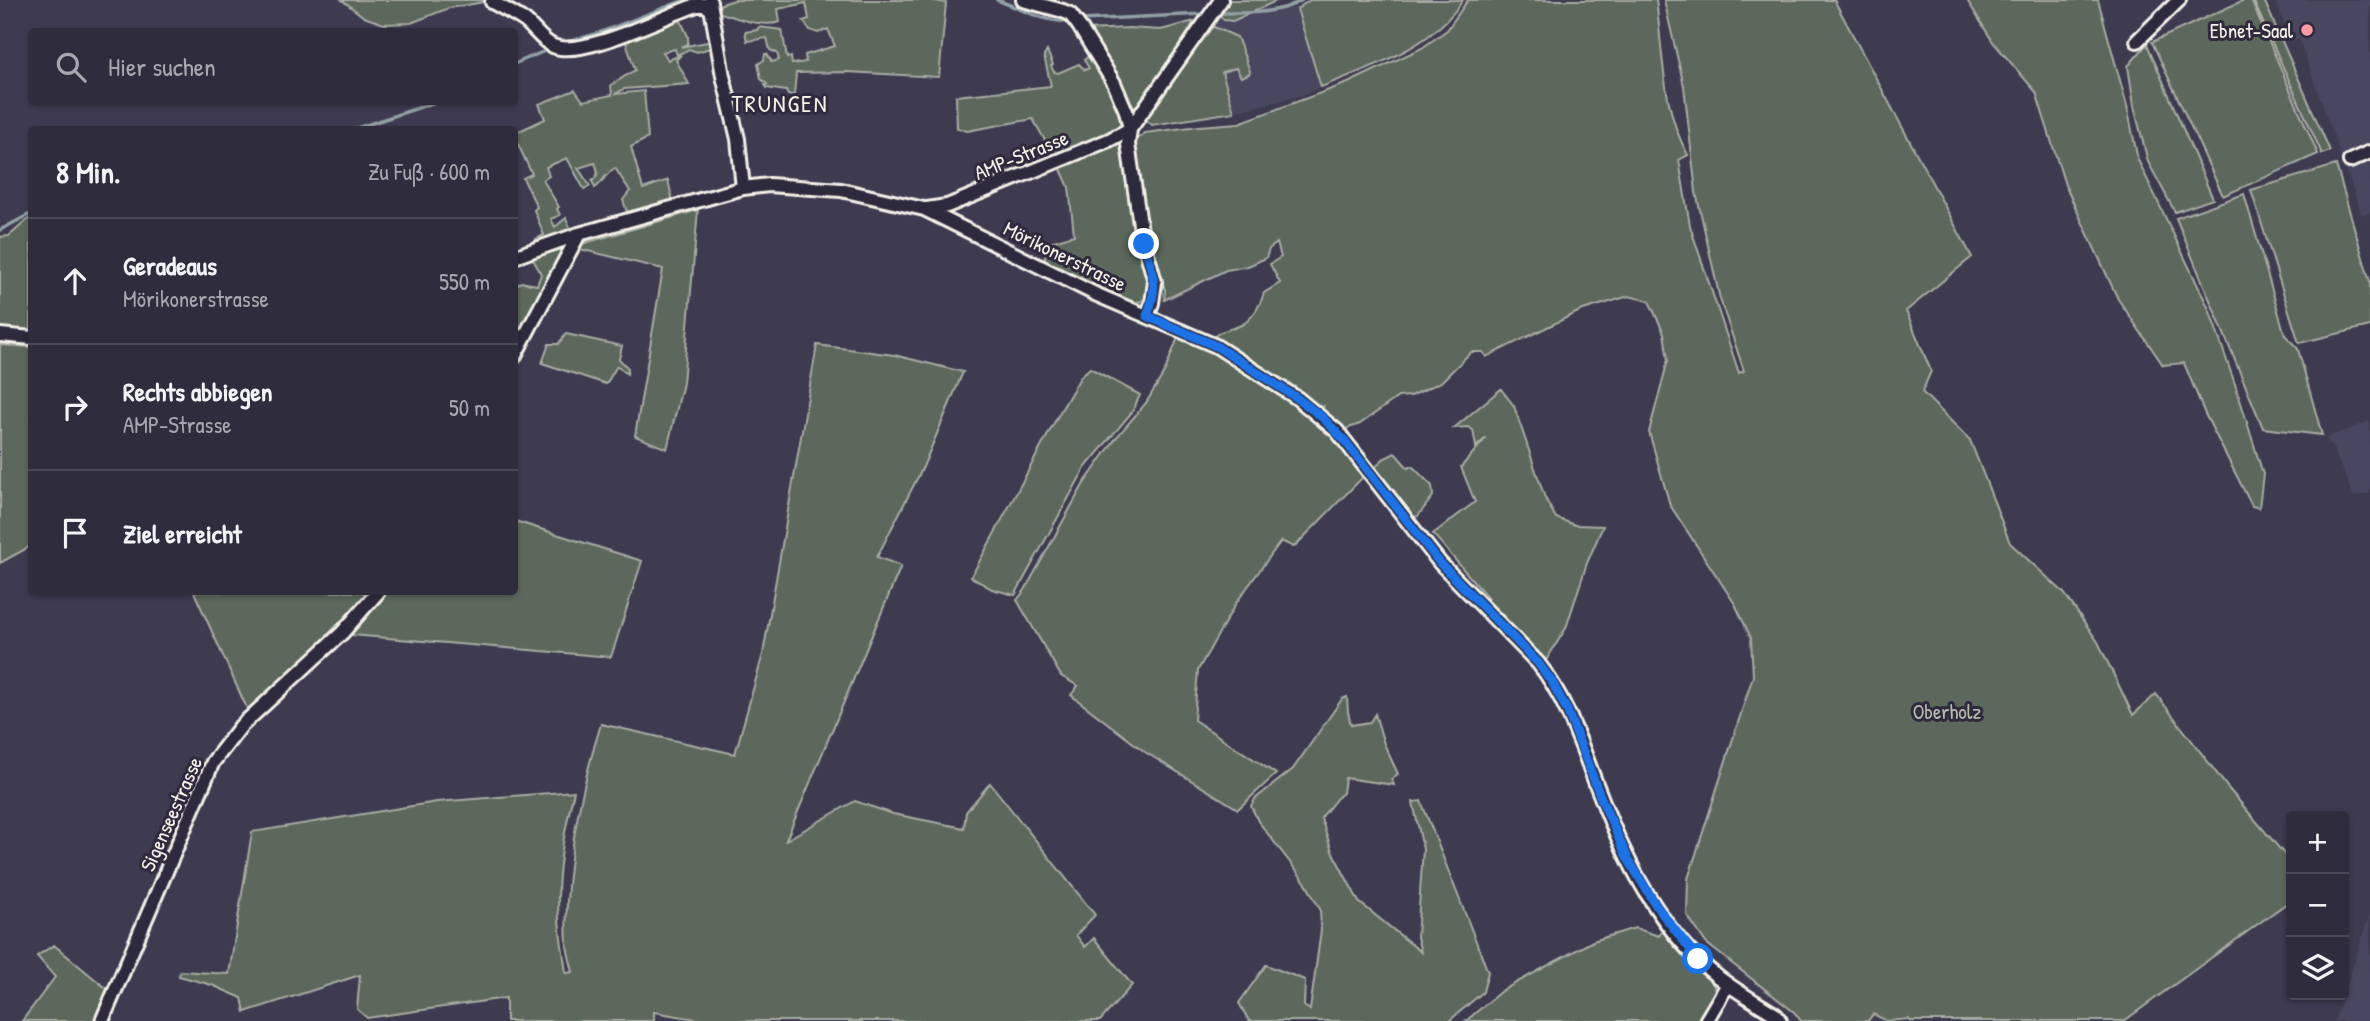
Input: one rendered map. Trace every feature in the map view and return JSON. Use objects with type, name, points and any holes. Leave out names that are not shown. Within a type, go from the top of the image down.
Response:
[{"type":"street","points":[[1023,0],[1067,8],[1114,83],[1126,111],[1130,129],[1128,144],[1141,231],[1155,282],[1147,316]]},
{"type":"street","name":"AMP-Strasse","points":[[923,209],[947,206],[1130,129],[1221,0]]},
{"type":"street","points":[[2137,41],[2179,0]]},
{"type":"street","points":[[492,2],[525,21],[545,41],[561,48],[629,34],[696,5],[710,3],[738,139],[743,188]]},
{"type":"street","points":[[2350,161],[2370,152]]},
{"type":"street","name":"Mörikonerstrasse","points":[[518,256],[579,233],[743,188],[769,185],[841,190],[923,209],[1065,279],[1216,346],[1310,407],[1337,431],[1440,563],[1545,671],[1567,710],[1601,798],[1639,878],[1657,907],[1685,945],[1716,976],[1776,1015],[1780,1021]]},
{"type":"street","points":[[518,349],[579,233]]},
{"type":"street","points":[[0,335],[28,338]]},
{"type":"street","name":"Sigenseestrasse","points":[[102,1021],[213,762],[241,726],[342,633],[375,595]]},
{"type":"street","points":[[1706,1021],[1728,984]]},
{"type":"shaded area","points":[[2275,0],[2370,0],[2370,212],[2362,215],[2299,39],[2291,40]]},
{"type":"shaded area","points":[[1262,7],[1298,8],[1321,87],[1306,94],[1234,112],[1222,72],[1236,68],[1249,74],[1206,29],[1216,12]]},
{"type":"shaded area","points":[[2370,421],[2370,493],[2354,497],[2326,438]]},
{"type":"shaded area","points":[[2370,913],[2370,1021],[2334,1021],[2342,1000],[2349,1000],[2349,979]]},
{"type":"green space","points":[[342,0],[496,0],[449,8],[411,23],[384,24],[364,17]]},
{"type":"green space","points":[[734,0],[930,0],[946,3],[939,77],[847,72],[796,73],[794,95],[767,88],[767,84],[761,79],[758,64],[764,60],[765,54],[772,62],[779,60],[777,53],[770,50],[767,38],[747,41],[745,32],[757,30],[759,27],[782,30],[787,58],[791,57],[792,64],[806,62],[805,55],[835,46],[828,29],[818,33],[810,30],[803,21],[809,19],[806,3],[778,9],[780,22],[765,24],[718,12],[716,6]]},
{"type":"green space","points":[[1226,0],[1278,0],[1233,21],[1224,20],[1216,12]]},
{"type":"green space","points":[[1310,0],[1463,0],[1450,17],[1417,44],[1380,63],[1321,87],[1297,9]]},
{"type":"green space","name":"Oberholz","points":[[1468,0],[1656,0],[1668,100],[1679,138],[1688,155],[1679,160],[1690,226],[1739,373],[1744,371],[1720,299],[1696,192],[1684,86],[1664,0],[1834,0],[1972,257],[1906,311],[1931,371],[1922,392],[1970,440],[2010,543],[2064,593],[2098,642],[2133,715],[2156,694],[2228,788],[2286,856],[2286,904],[2124,1021],[1887,1021],[1873,1014],[1868,1021],[1801,1021],[1794,1012],[1706,943],[1687,915],[1688,879],[1753,676],[1751,638],[1735,604],[1670,505],[1649,432],[1668,360],[1664,333],[1649,301],[1629,296],[1580,311],[1486,357],[1483,352],[1471,352],[1441,382],[1411,396],[1398,397],[1360,424],[1343,430],[1323,409],[1324,405],[1320,411],[1212,340],[1221,332],[1237,327],[1249,319],[1264,293],[1280,283],[1270,264],[1281,257],[1277,243],[1269,249],[1266,258],[1248,266],[1226,270],[1164,300],[1165,290],[1145,223],[1134,142],[1145,133],[1239,123],[1348,83],[1422,48],[1447,30]]},
{"type":"green space","points":[[1967,0],[2098,0],[2127,106],[2138,160],[2209,309],[2237,390],[2263,474],[2259,508],[2252,506],[2205,414],[2184,363],[2163,365],[2118,299],[2065,185],[2036,92],[1993,42]]},
{"type":"green space","points":[[2244,0],[2251,0],[2318,154],[2223,196],[2152,42]]},
{"type":"green space","points":[[2253,0],[2264,0],[2330,151],[2322,154]]},
{"type":"green space","points":[[679,17],[688,36],[688,44],[681,47],[713,41],[712,51],[710,48],[697,52],[689,49],[677,55],[675,49],[663,52],[668,60],[681,55],[676,60],[689,84],[624,89],[615,94],[644,91],[648,138],[631,147],[643,189],[668,180],[673,202],[627,212],[623,200],[630,191],[615,168],[595,188],[592,181],[598,174],[595,163],[578,168],[590,186],[584,189],[567,158],[546,167],[549,176],[543,180],[559,207],[557,209],[560,215],[551,219],[555,227],[566,218],[572,232],[538,244],[536,239],[544,235],[534,210],[537,207],[523,178],[532,174],[518,144],[518,132],[545,119],[539,104],[575,90],[583,101],[612,95],[611,85],[635,70],[626,42]]},
{"type":"green space","points":[[1194,21],[1180,47],[1135,109],[1131,108],[1086,30],[1161,30]]},
{"type":"green space","points":[[1214,27],[1237,37],[1250,71],[1241,77],[1236,68],[1222,72],[1234,112],[1152,125],[1146,120],[1147,116],[1206,29]]},
{"type":"green space","points":[[2147,44],[2213,199],[2175,212],[2148,162],[2134,106],[2128,66]]},
{"type":"green space","points":[[1047,51],[1054,72],[1058,73],[1079,64],[1085,70],[1089,68],[1084,60],[1089,56],[1120,112],[1123,122],[1117,134],[1056,160],[1033,119],[967,131],[957,128],[956,96],[1051,86],[1044,56]]},
{"type":"green space","points":[[1121,142],[1152,292],[1142,301],[1133,303],[1044,264],[1047,243],[1074,235],[1069,187],[1059,165],[1099,146]]},
{"type":"green space","points":[[2336,165],[2370,282],[2370,326],[2299,343],[2251,190]]},
{"type":"green space","points":[[2244,194],[2285,335],[2298,349],[2322,435],[2263,428],[2176,218]]},
{"type":"green space","points":[[698,210],[683,383],[667,449],[635,436],[663,269],[571,247]]},
{"type":"green space","points":[[28,220],[28,334],[0,329],[0,237],[9,236]]},
{"type":"green space","points":[[568,244],[518,348],[518,284],[521,282],[537,285],[541,274],[532,257]]},
{"type":"green space","points":[[566,334],[622,346],[619,359],[628,368],[627,374],[617,366],[606,384],[542,363],[549,344],[558,344]]},
{"type":"green space","points":[[1179,335],[1271,386],[1308,411],[1335,435],[1365,475],[1294,547],[1281,541],[1236,603],[1198,670],[1194,720],[1276,774],[1238,809],[1145,752],[1071,695],[1078,686],[1061,676],[1017,600],[1083,485],[1116,438],[1146,403],[1164,373]]},
{"type":"green space","points":[[0,345],[28,347],[28,548],[0,563]]},
{"type":"green space","points":[[817,345],[894,355],[963,372],[923,467],[877,557],[901,566],[786,840],[855,801],[893,814],[964,828],[966,812],[990,783],[1095,915],[1076,935],[1085,947],[1094,938],[1132,985],[1100,1021],[707,1021],[654,1012],[654,1021],[506,1021],[506,998],[367,1018],[357,1009],[360,975],[245,1012],[242,998],[212,985],[179,976],[180,971],[229,974],[252,832],[437,802],[574,791],[561,855],[558,887],[560,933],[566,973],[573,972],[567,945],[566,918],[570,862],[586,777],[601,724],[735,754],[763,654]]},
{"type":"green space","points":[[1090,368],[1140,395],[1132,412],[1085,468],[1015,595],[992,589],[971,577],[1060,412],[1081,376]]},
{"type":"green space","points":[[1501,389],[1514,406],[1545,498],[1556,518],[1575,525],[1603,526],[1587,563],[1566,628],[1545,662],[1484,603],[1488,598],[1433,534],[1475,502],[1461,467],[1486,438],[1476,447],[1473,430],[1468,427],[1454,428]]},
{"type":"green space","points":[[1395,453],[1408,468],[1412,466],[1432,486],[1433,496],[1418,516],[1410,519],[1373,470],[1383,459]]},
{"type":"green space","points":[[518,522],[642,561],[611,657],[352,635],[351,629],[380,595],[518,595]]},
{"type":"green space","points":[[195,595],[364,595],[290,674],[249,713]]},
{"type":"green space","points":[[1347,697],[1351,725],[1370,722],[1375,714],[1384,744],[1398,774],[1391,779],[1394,785],[1345,778],[1343,793],[1321,818],[1332,851],[1359,902],[1421,952],[1417,937],[1423,849],[1413,802],[1421,801],[1488,972],[1483,992],[1449,1021],[1249,1021],[1239,1003],[1266,965],[1305,980],[1304,1006],[1310,1010],[1321,930],[1320,909],[1305,882],[1258,821],[1251,806],[1255,799],[1293,769],[1342,699]]},
{"type":"green space","points":[[1665,926],[1714,987],[1713,999],[1703,1021],[1466,1021],[1501,991],[1593,941],[1635,928],[1659,936]]},
{"type":"green space","points":[[54,945],[108,990],[95,1021],[22,1021],[55,977],[37,956]]},
{"type":"waterway","points":[[565,43],[685,0]]},
{"type":"waterway","points":[[997,0],[1042,17],[1069,21]]},
{"type":"waterway","points":[[1220,13],[1273,10],[1302,0]]},
{"type":"waterway","points":[[1081,20],[1204,14]]},
{"type":"waterway","points":[[518,62],[552,48]]},
{"type":"waterway","points":[[363,126],[427,105]]},
{"type":"waterway","points":[[0,230],[28,215]]},
{"type":"place","name":"Ebnet-Saal","points":[[2307,30]]},
{"type":"district","name":"TRUNGEN","points":[[780,103]]},
{"type":"route","points":[[1144,244],[1155,282],[1147,316],[1216,346],[1322,417],[1337,431],[1440,563],[1545,671],[1567,710],[1628,859],[1657,907],[1698,959]]}]
